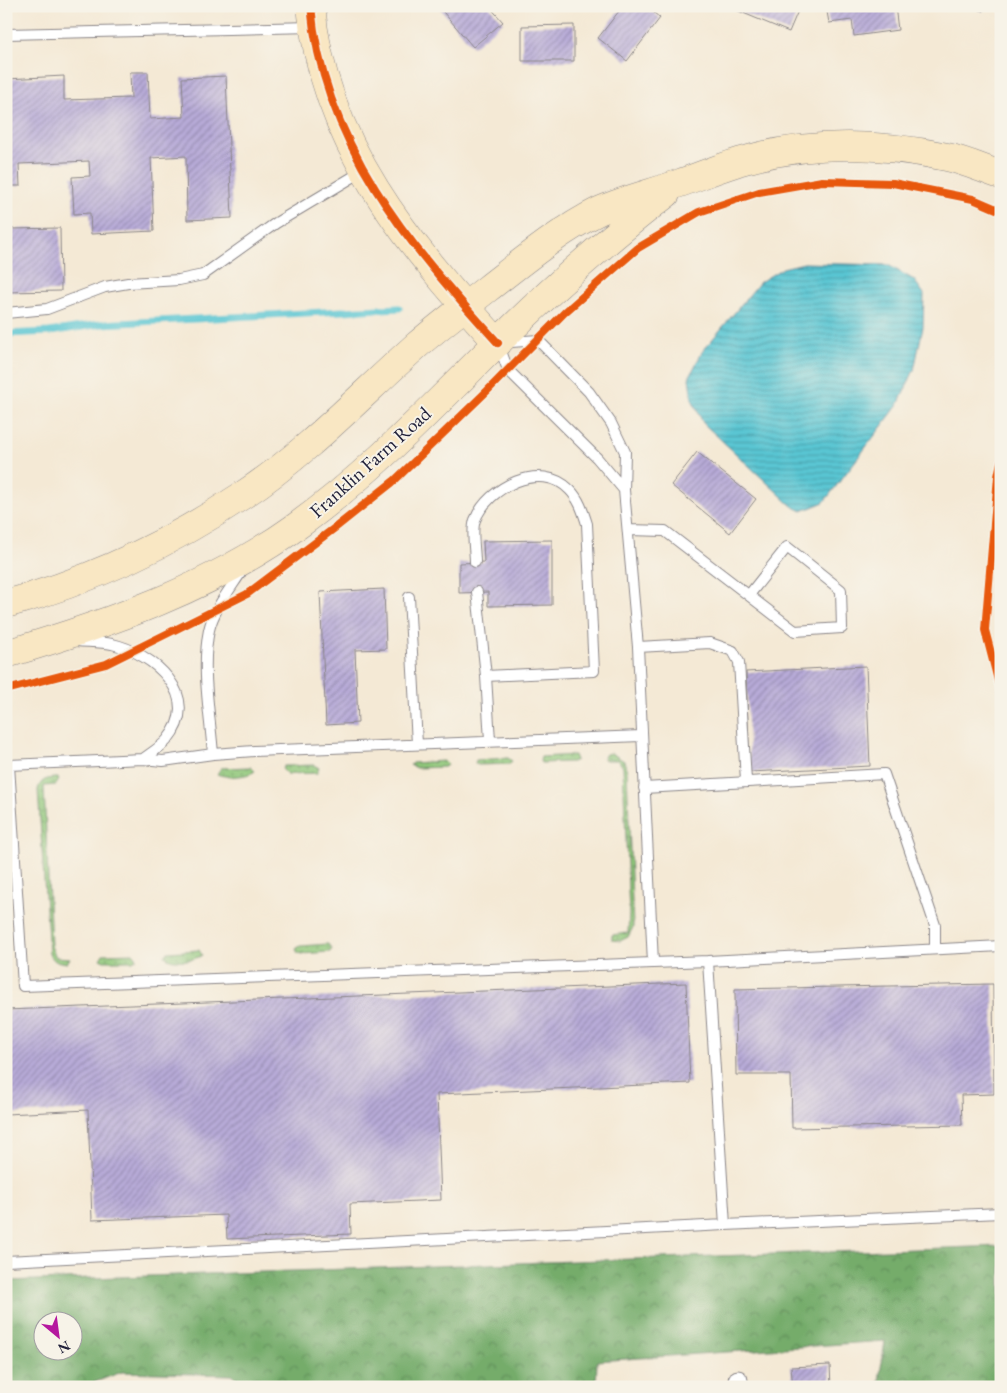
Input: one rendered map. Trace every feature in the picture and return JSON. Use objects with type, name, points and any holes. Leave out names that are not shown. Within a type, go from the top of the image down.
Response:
[{"type":"main road","points":[[313,17],[323,70],[338,116],[363,171],[402,230],[465,307],[498,343]]},
{"type":"main road","name":"Franklin Farm Road","points":[[6,604],[70,584],[128,560],[243,495],[300,452],[417,345],[521,262],[598,212],[634,196],[679,184],[750,158],[793,149],[844,145],[887,148],[949,158],[1001,175]]},
{"type":"main road","name":"Franklin Farm Road","points":[[6,654],[117,618],[188,588],[250,557],[297,526],[358,478],[605,242],[679,184]]},
{"type":"lane","points":[[6,34],[313,17]]},
{"type":"lane","points":[[6,313],[47,309],[105,287],[128,283],[179,280],[203,275],[219,266],[276,223],[363,171]]},
{"type":"lane","points":[[624,490],[596,458],[508,370],[498,343],[538,340],[589,392],[611,423],[625,452],[624,490],[638,647],[653,963]]},
{"type":"lane","points":[[474,562],[474,522],[482,508],[503,487],[528,478],[542,477],[557,480],[569,489],[580,504],[587,524],[594,671],[486,676]]},
{"type":"lane","points":[[629,530],[665,531],[795,631],[842,628],[842,590],[787,547],[749,595]]},
{"type":"lane","points":[[213,754],[206,668],[210,630],[220,606],[250,557]]},
{"type":"lane","points":[[477,592],[486,676],[490,741]]},
{"type":"lane","points":[[409,597],[417,744]]},
{"type":"lane","points":[[56,639],[112,644],[142,656],[164,671],[176,690],[180,712],[175,728],[167,740],[143,759]]},
{"type":"lane","points":[[638,647],[710,643],[733,651],[739,662],[746,781]]},
{"type":"lane","points":[[641,736],[213,754],[163,761],[143,759],[8,765],[23,986],[708,961],[1001,946]]},
{"type":"lane","points":[[644,788],[884,774],[935,926],[935,948]]},
{"type":"lane","points":[[708,961],[725,1225]]},
{"type":"lane","points":[[6,1261],[1001,1213]]},
{"type":"green space","points":[[611,753],[624,761],[627,771],[633,927],[628,937],[620,941],[612,940],[612,935],[628,933],[629,914],[623,767],[618,760],[606,760],[603,758],[606,754]]},
{"type":"green space","points":[[574,755],[576,760],[572,762],[541,763],[540,761],[541,757]]},
{"type":"green space","points":[[508,758],[512,761],[510,764],[478,765],[475,763],[476,760]]},
{"type":"green space","points":[[444,761],[447,764],[445,767],[416,768],[410,765],[412,763]]},
{"type":"green space","points":[[314,765],[319,768],[317,773],[287,774],[282,769],[284,766]]},
{"type":"green space","points":[[251,767],[255,771],[242,776],[217,774],[221,768]]},
{"type":"green space","points":[[58,778],[59,780],[56,785],[44,786],[51,946],[56,957],[70,958],[67,963],[55,961],[49,954],[38,790],[41,783],[45,780]]},
{"type":"green space","points":[[328,944],[332,949],[330,952],[302,954],[298,953],[296,949],[300,946]]},
{"type":"green space","points":[[199,950],[202,955],[189,960],[172,960],[165,956],[168,952]]},
{"type":"green space","points":[[133,953],[137,958],[133,961],[104,961],[100,959],[103,954]]},
{"type":"green space","points":[[1001,1246],[1001,1387],[878,1387],[885,1341],[597,1361],[596,1387],[251,1387],[232,1375],[122,1372],[82,1387],[6,1387],[6,1281]]},
{"type":"water","points":[[804,263],[888,265],[914,280],[924,294],[923,327],[914,370],[898,405],[824,502],[802,511],[792,506],[703,423],[692,399],[689,378],[702,352],[760,282],[783,268]]},
{"type":"building","points":[[438,6],[489,6],[503,22],[473,47]]},
{"type":"building","points":[[623,6],[646,6],[660,18],[627,61],[598,38]]},
{"type":"building","points":[[738,6],[800,6],[789,32],[736,10]]},
{"type":"building","points":[[826,6],[895,6],[898,30],[854,36],[852,20],[829,23]]},
{"type":"building","points":[[965,6],[984,6],[983,11]]},
{"type":"building","points":[[574,25],[574,61],[522,61],[522,26]]},
{"type":"building","points":[[130,72],[148,72],[150,119],[184,117],[182,78],[226,76],[232,218],[187,220],[186,156],[151,158],[154,231],[91,234],[90,213],[74,214],[72,177],[90,176],[89,161],[19,164],[20,186],[10,186],[11,229],[60,228],[61,291],[6,292],[6,79],[64,76],[64,100],[131,98]]},
{"type":"building","points":[[697,452],[756,499],[730,533],[671,485]]},
{"type":"building","points":[[552,540],[552,605],[488,606],[488,592],[459,593],[459,563],[484,562],[483,541]]},
{"type":"building","points":[[384,589],[386,649],[355,650],[358,723],[326,725],[320,592]]},
{"type":"building","points":[[866,666],[870,766],[750,772],[746,672]]},
{"type":"building","points":[[686,983],[690,1083],[437,1094],[441,1200],[350,1204],[351,1234],[227,1239],[226,1215],[92,1220],[88,1110],[6,1114],[6,1010]]},
{"type":"building","points":[[993,984],[994,1094],[961,1095],[962,1125],[792,1128],[791,1075],[736,1075],[735,989]]},
{"type":"building","points":[[830,1365],[831,1387],[793,1387],[791,1367]]},
{"type":"waterway","points":[[6,334],[49,332],[101,324],[399,308]]},
{"type":"cycle path","points":[[311,6],[319,56],[333,103],[352,147],[376,190],[403,230],[498,343]]},
{"type":"cycle path","points":[[6,690],[106,664],[247,594],[394,481],[565,312],[638,248],[699,212],[759,192],[822,181],[893,183],[973,199],[1001,211]]},
{"type":"cycle path","points":[[1001,462],[998,476],[985,630],[1001,692]]}]
